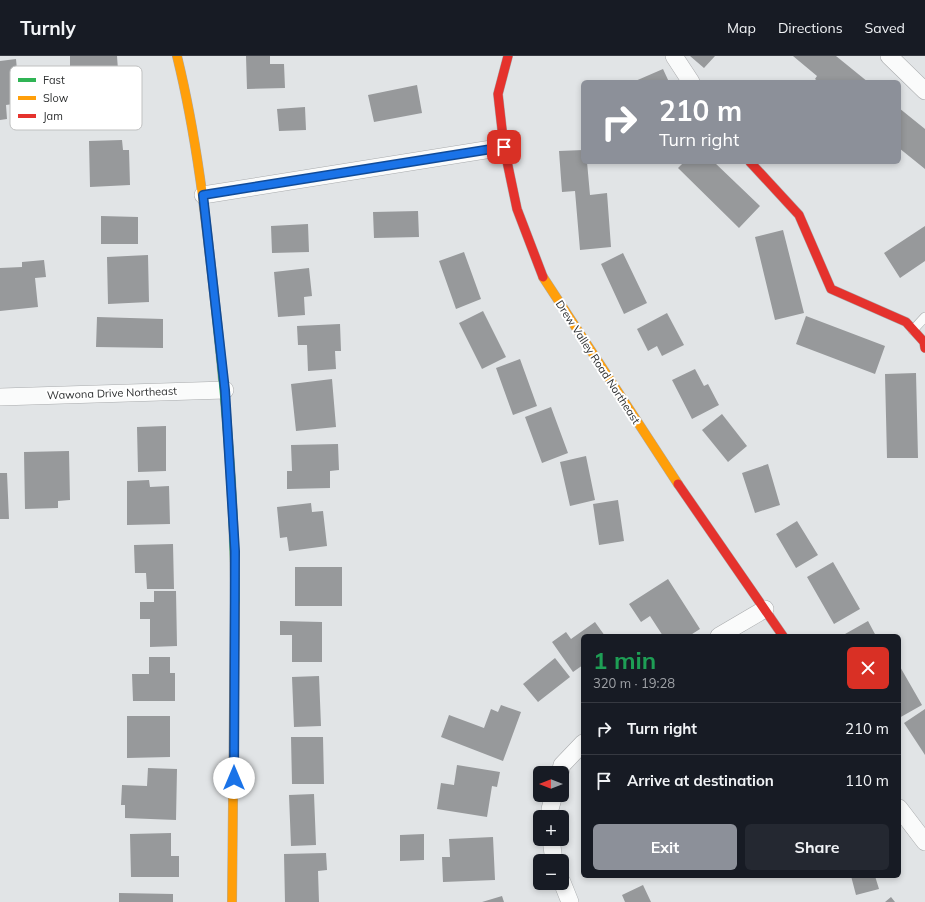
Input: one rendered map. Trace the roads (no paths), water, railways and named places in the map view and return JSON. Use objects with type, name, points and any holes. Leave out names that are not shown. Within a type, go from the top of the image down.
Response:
[{"type":"street","points":[[177,56],[186,93],[203,195],[225,390],[235,551],[232,902]]},
{"type":"street","name":"Drew Valley Road Northeast","points":[[508,56],[498,94],[504,147],[518,209],[545,281],[683,492],[782,634]]},
{"type":"street","points":[[674,56],[690,80]]},
{"type":"street","points":[[889,56],[925,90]]},
{"type":"street","points":[[203,195],[504,147]]},
{"type":"street","points":[[752,164],[799,214],[831,290],[906,322],[924,342],[925,348]]},
{"type":"street","name":"Wawona Drive Northeast","points":[[0,397],[225,390]]},
{"type":"street","points":[[722,634],[765,609]]},
{"type":"street","points":[[562,766],[581,745]]},
{"type":"street","points":[[901,811],[925,842]]},
{"type":"street","points":[[565,890],[570,902]]},
{"type":"lane","points":[[913,330],[925,317]]}]
